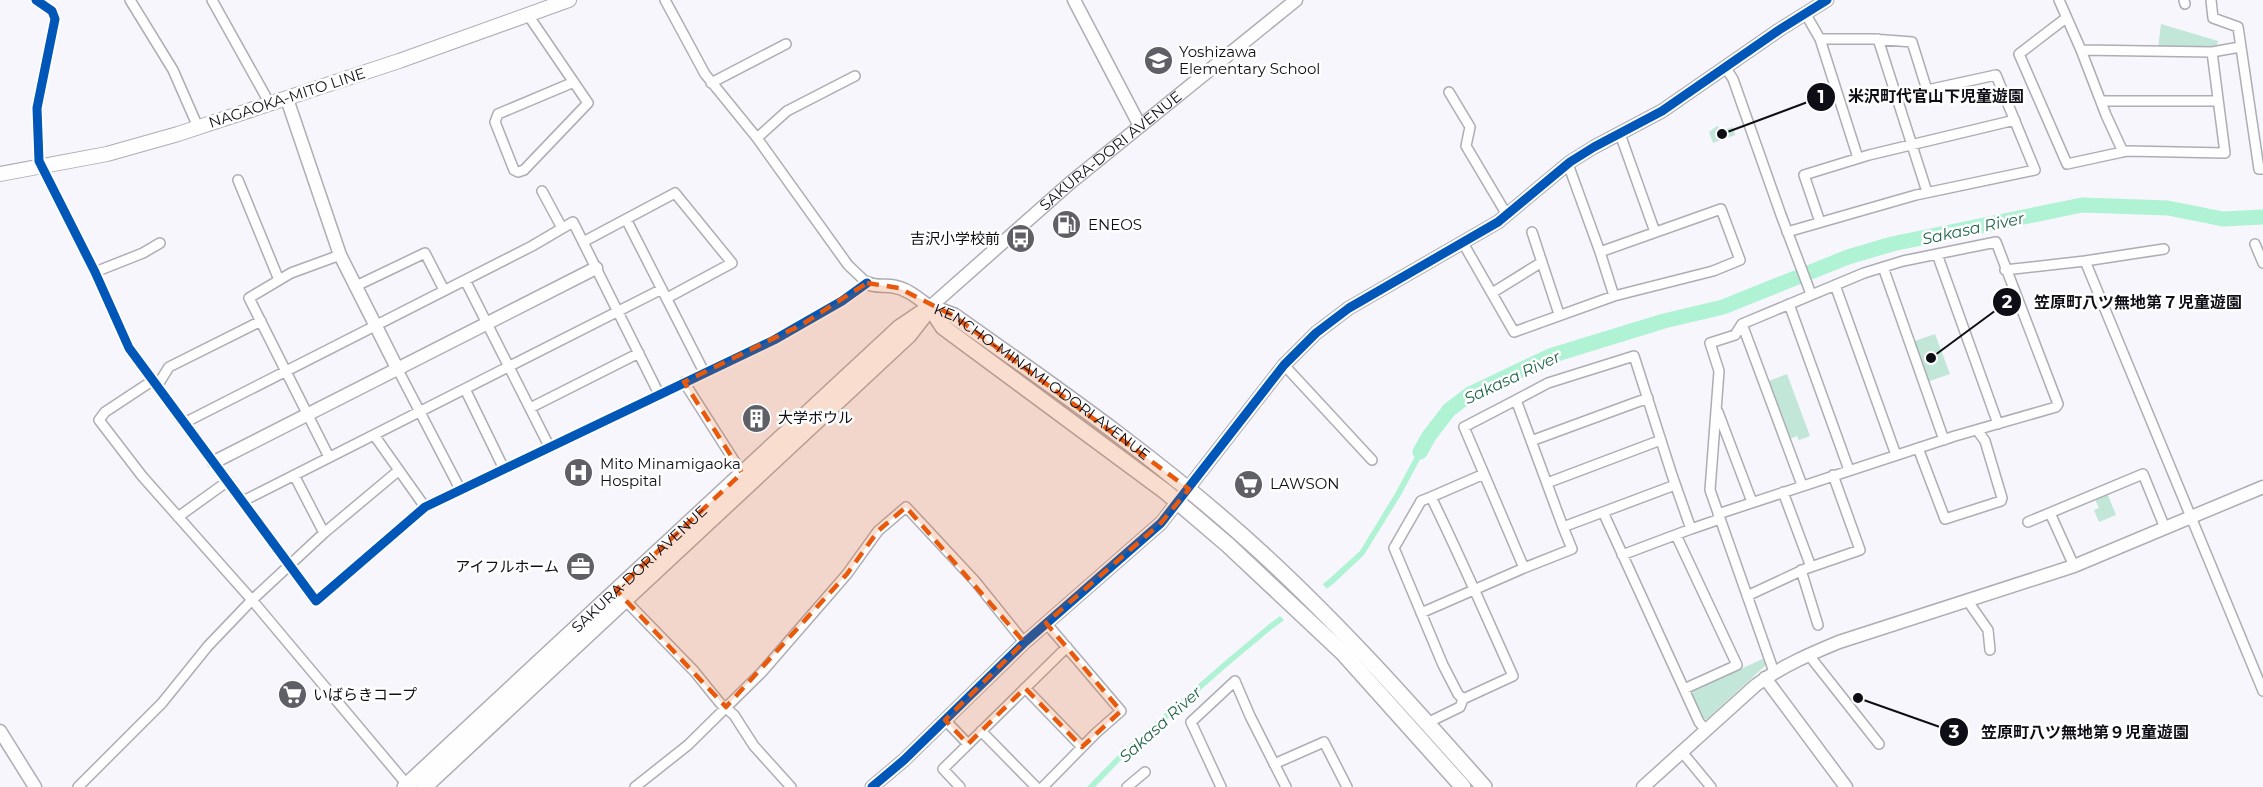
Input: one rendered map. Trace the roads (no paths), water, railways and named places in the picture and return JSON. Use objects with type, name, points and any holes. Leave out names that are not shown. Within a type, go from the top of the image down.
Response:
[{"type":"main road","name":"NAGAOKA-MITO LINE","points":[[0,174],[143,145],[287,99],[528,15],[544,5],[568,0]]},
{"type":"main road","name":"SAKURA-DORI AVENUE","points":[[423,787],[621,595],[742,473],[899,328],[930,307]]},
{"type":"main road","name":"SAKURA-DORI AVENUE","points":[[407,786],[909,335],[930,307]]},
{"type":"main road","name":"KENCHO-MINAMI ODORI AVENUE","points":[[930,307],[963,322],[1111,428],[1189,489],[1301,590],[1374,663],[1484,787]]},
{"type":"main road","name":"KENCHO-MINAMI ODORI AVENUE","points":[[930,307],[943,327],[1179,502],[1287,599],[1371,683],[1463,787]]},
{"type":"street","points":[[36,0],[52,11],[55,19],[37,108],[39,161],[95,272],[129,348],[316,601],[425,507],[792,330],[842,301],[867,283]]},
{"type":"street","points":[[130,0],[173,70],[198,127]]},
{"type":"street","points":[[212,0],[270,104]]},
{"type":"street","points":[[665,0],[711,83],[757,138],[848,265],[867,283],[899,288],[912,293],[930,307]]},
{"type":"street","points":[[1074,0],[1140,126]]},
{"type":"street","name":"SAKURA-DORI AVENUE","points":[[930,307],[1032,215],[1296,0]]},
{"type":"street","points":[[872,787],[904,760],[1024,642],[1146,537],[1179,502],[1284,365],[1316,333],[1349,308],[1463,243],[1507,215],[1568,164],[1594,147],[1666,109],[1827,0]]},
{"type":"street","points":[[2059,0],[2123,152]]},
{"type":"street","points":[[2211,0],[2213,18],[2238,27],[2259,169],[2263,170]]},
{"type":"street","points":[[1805,14],[1820,39],[1858,158]]},
{"type":"street","points":[[528,15],[574,82],[588,103],[524,170],[518,172],[514,170],[495,122],[498,114],[574,82]]},
{"type":"street","points":[[2066,18],[2019,54],[2067,164],[2123,152],[2225,153],[2212,52]]},
{"type":"street","points":[[1787,232],[1927,192],[2035,170],[1996,75],[1927,90],[1912,42],[1878,39],[1820,39]]},
{"type":"street","points":[[1878,39],[1927,192]]},
{"type":"street","points":[[711,83],[786,44]]},
{"type":"street","points":[[2080,50],[2212,52],[2240,47]]},
{"type":"street","points":[[1725,67],[1733,79],[1810,291]]},
{"type":"street","points":[[757,138],[786,111],[855,76]]},
{"type":"street","points":[[1449,92],[1470,127],[1466,146],[1507,215]]},
{"type":"street","points":[[287,99],[340,255],[460,489]]},
{"type":"street","points":[[2100,101],[2217,102]]},
{"type":"street","points":[[2251,121],[2263,119]]},
{"type":"street","points":[[1820,222],[1804,175],[1858,158],[2015,120]]},
{"type":"street","points":[[1620,134],[1655,232]]},
{"type":"street","points":[[1568,164],[1614,296]]},
{"type":"street","points":[[238,180],[279,280]]},
{"type":"street","points":[[542,191],[562,228]]},
{"type":"street","points":[[243,501],[618,311],[664,294],[732,263],[675,194],[583,242]]},
{"type":"street","points":[[1463,243],[1514,332],[1614,296],[1713,271],[1740,260],[1721,209],[1600,252]]},
{"type":"street","points":[[626,219],[705,372]]},
{"type":"street","points":[[184,423],[465,280],[573,222],[659,394]]},
{"type":"street","points":[[1532,232],[1559,314]]},
{"type":"street","points":[[1622,555],[1691,529],[1719,516],[1752,502],[1918,448],[2056,407],[2058,404],[1996,242],[1883,267],[1835,285],[1810,291],[1789,304],[1742,324],[1735,334],[1710,343],[1719,371],[1710,490],[1719,516],[1747,596],[1769,675],[1846,787]]},
{"type":"street","points":[[95,272],[160,243]]},
{"type":"street","points":[[2255,244],[2263,264]]},
{"type":"street","points":[[2005,270],[2164,249]]},
{"type":"street","points":[[356,286],[425,253],[444,290]]},
{"type":"street","points":[[1937,254],[1998,424]]},
{"type":"street","points":[[329,457],[249,298],[279,280],[340,255]]},
{"type":"street","points":[[2085,261],[2263,691]]},
{"type":"street","points":[[1492,292],[1542,262]]},
{"type":"street","points":[[1883,267],[1944,440]]},
{"type":"street","points":[[214,462],[596,268]]},
{"type":"street","points":[[465,280],[550,448]]},
{"type":"street","points":[[1835,285],[1896,455]]},
{"type":"street","points":[[1789,304],[1849,470]]},
{"type":"street","points":[[261,321],[169,367],[155,384],[105,412],[99,420],[142,476],[252,600],[407,786]]},
{"type":"street","points":[[1742,324],[1802,485]]},
{"type":"street","points":[[530,408],[639,353]]},
{"type":"street","points":[[1524,568],[1464,427],[1548,383],[1635,356],[1691,529]]},
{"type":"street","points":[[1284,365],[1372,460]]},
{"type":"street","points":[[684,382],[742,473]]},
{"type":"street","points":[[465,389],[504,469]]},
{"type":"street","points":[[1531,441],[1648,398]]},
{"type":"street","points":[[1421,613],[1572,549],[1516,400]]},
{"type":"street","points":[[1716,407],[1752,502]]},
{"type":"street","points":[[1918,448],[1945,519],[2001,501],[1985,441],[1977,430]]},
{"type":"street","points":[[374,435],[425,507]]},
{"type":"street","points":[[1547,483],[1661,441]]},
{"type":"street","points":[[78,787],[162,703],[208,646],[252,600],[324,533],[398,471]]},
{"type":"street","points":[[1463,699],[1443,665],[1394,548],[1421,501],[1484,474]]},
{"type":"street","points":[[2028,522],[2143,474],[2165,528]]},
{"type":"street","points":[[294,475],[324,533]]},
{"type":"street","points":[[1747,596],[1806,569],[1860,550],[1833,475]]},
{"type":"street","points":[[178,517],[228,481]]},
{"type":"street","points":[[1563,527],[1675,485]]},
{"type":"street","points":[[1643,787],[1769,675],[1809,654],[1839,642],[2074,566],[2263,487]]},
{"type":"street","points":[[1783,492],[1806,569],[1818,625]]},
{"type":"street","points":[[1427,723],[1460,707],[1463,699],[1513,676],[1431,497]]},
{"type":"street","points":[[635,787],[688,745],[762,672],[847,574],[878,531],[906,507],[975,581],[1024,642]]},
{"type":"street","points":[[1603,512],[1699,722],[1706,730]]},
{"type":"street","points":[[2050,513],[2074,566]]},
{"type":"street","points":[[1676,535],[1737,665],[1684,689]]},
{"type":"street","points":[[621,595],[734,715],[754,746],[790,787]]},
{"type":"street","points":[[1967,600],[1988,630],[1990,650]]},
{"type":"street","points":[[1043,787],[1121,711],[1046,623]]},
{"type":"street","points":[[960,787],[943,769],[1067,647]]},
{"type":"street","points":[[1809,654],[1879,744]]},
{"type":"street","points":[[1221,787],[1191,722],[1235,681],[1286,787]]},
{"type":"street","points":[[1025,688],[1082,747]]},
{"type":"street","points":[[945,720],[968,744]]},
{"type":"street","points":[[0,731],[35,787]]},
{"type":"street","points":[[981,731],[1036,787]]},
{"type":"street","points":[[1274,764],[1324,742],[1347,787]]},
{"type":"street","points":[[1682,752],[1711,787]]},
{"type":"street","points":[[1127,787],[1145,772]]},
{"type":"water","points":[[1427,434],[1432,437],[1401,495],[1364,555],[1332,585],[1272,629],[1229,665],[1126,755],[1095,787],[1087,787],[1122,751],[1225,661],[1328,580],[1360,551],[1396,492]]},
{"type":"waterway","name":"Sakasa River","points":[[1420,452],[1449,410],[1470,394],[1550,356],[1664,321],[1723,307],[1848,257],[1892,244],[2082,205],[2168,208],[2223,219],[2263,217]]},
{"type":"place","name":"Yoshizawa Elementary School","points":[[1158,61]]},
{"type":"place","name":"米沢町代官山下児童遊園","points":[[1722,134]]},
{"type":"place","name":"ENEOS","points":[[1067,225]]},
{"type":"place","name":"吉沢小学校前","points":[[1021,239]]},
{"type":"place","name":"笠原町八ツ無地第７児童遊園","points":[[1931,358]]},
{"type":"place","name":"大学ボウル","points":[[757,418]]},
{"type":"place","name":"Mito Minamigaoka Hospital","points":[[579,473]]},
{"type":"place","name":"LAWSON","points":[[1249,484]]},
{"type":"place","name":"アイフルホーム","points":[[580,567]]},
{"type":"place","name":"いばらきコープ","points":[[292,695]]},
{"type":"place","name":"笠原町八ツ無地第９児童遊園","points":[[1858,698]]}]
